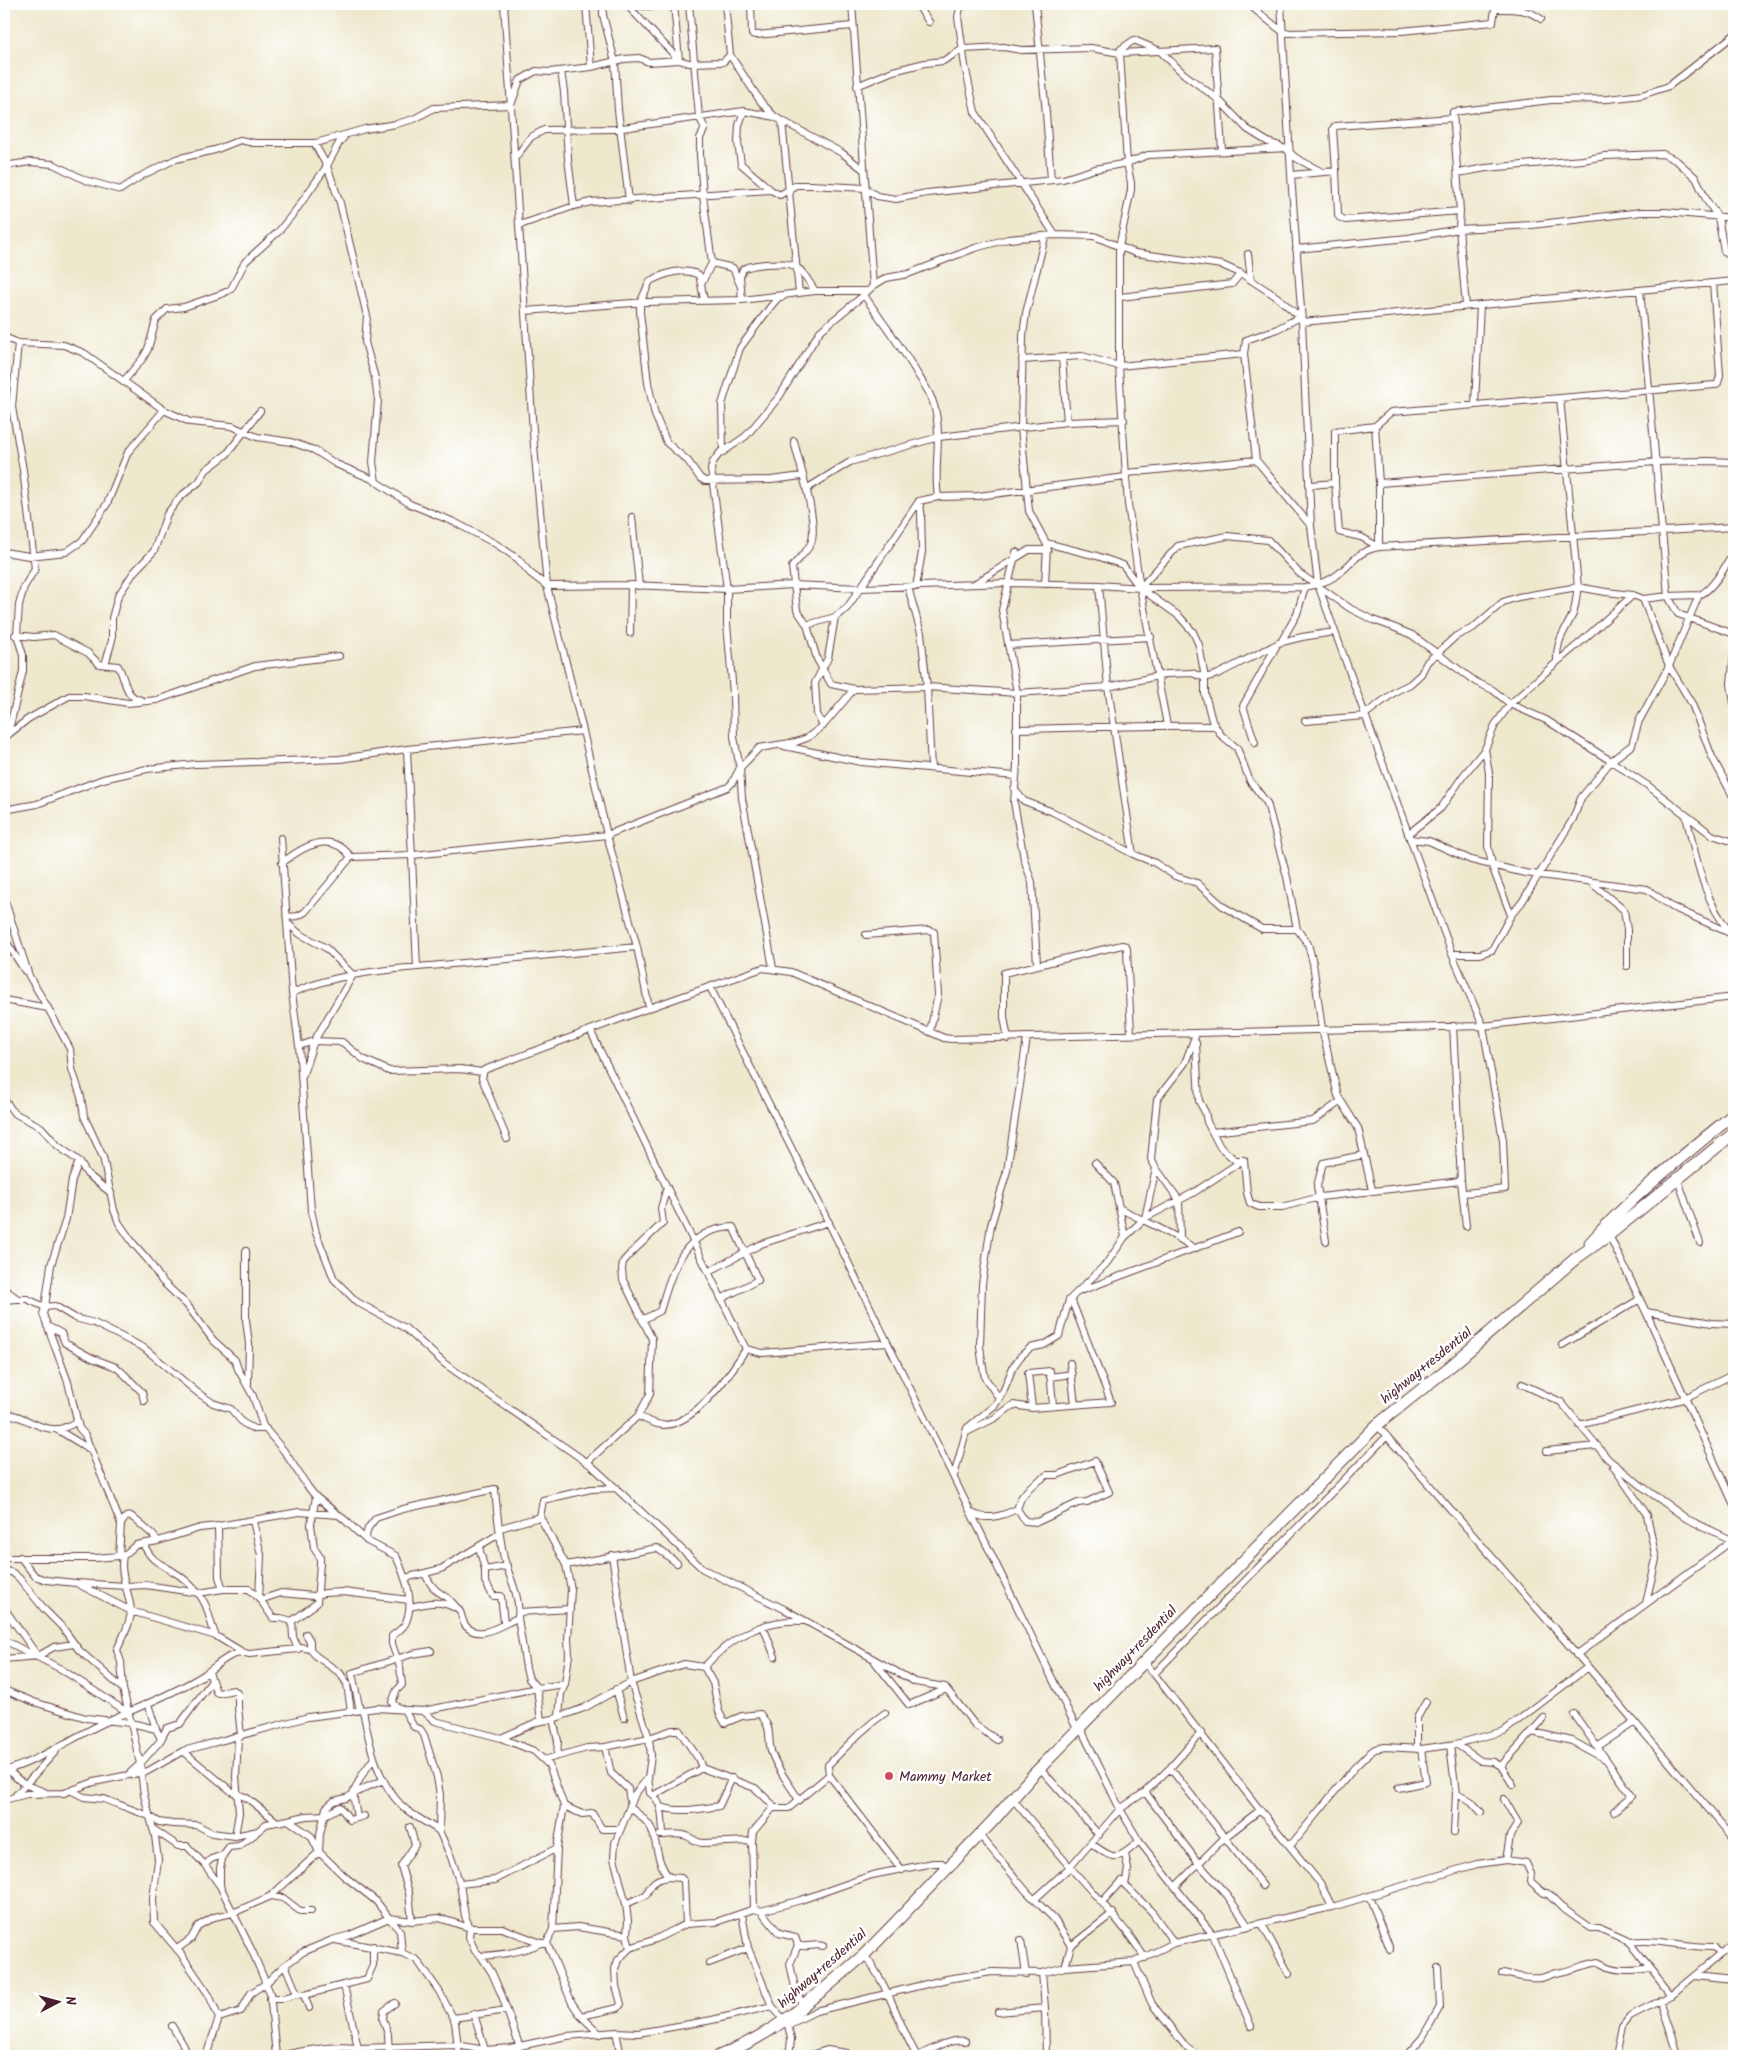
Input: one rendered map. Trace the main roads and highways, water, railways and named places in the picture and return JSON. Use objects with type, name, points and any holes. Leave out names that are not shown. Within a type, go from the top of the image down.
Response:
[{"type":"highway","points":[[1575,1259],[1618,1213],[1734,1114]]},
{"type":"highway","points":[[1575,1259],[1610,1235],[1734,1133]]},
{"type":"highway","name":"highway+resdential","points":[[719,2056],[752,2042],[787,2022],[803,2005],[864,1955],[1040,1768],[1377,1425],[1452,1365],[1575,1259]]},
{"type":"place","name":"Mammy Market","points":[[889,1776]]}]
